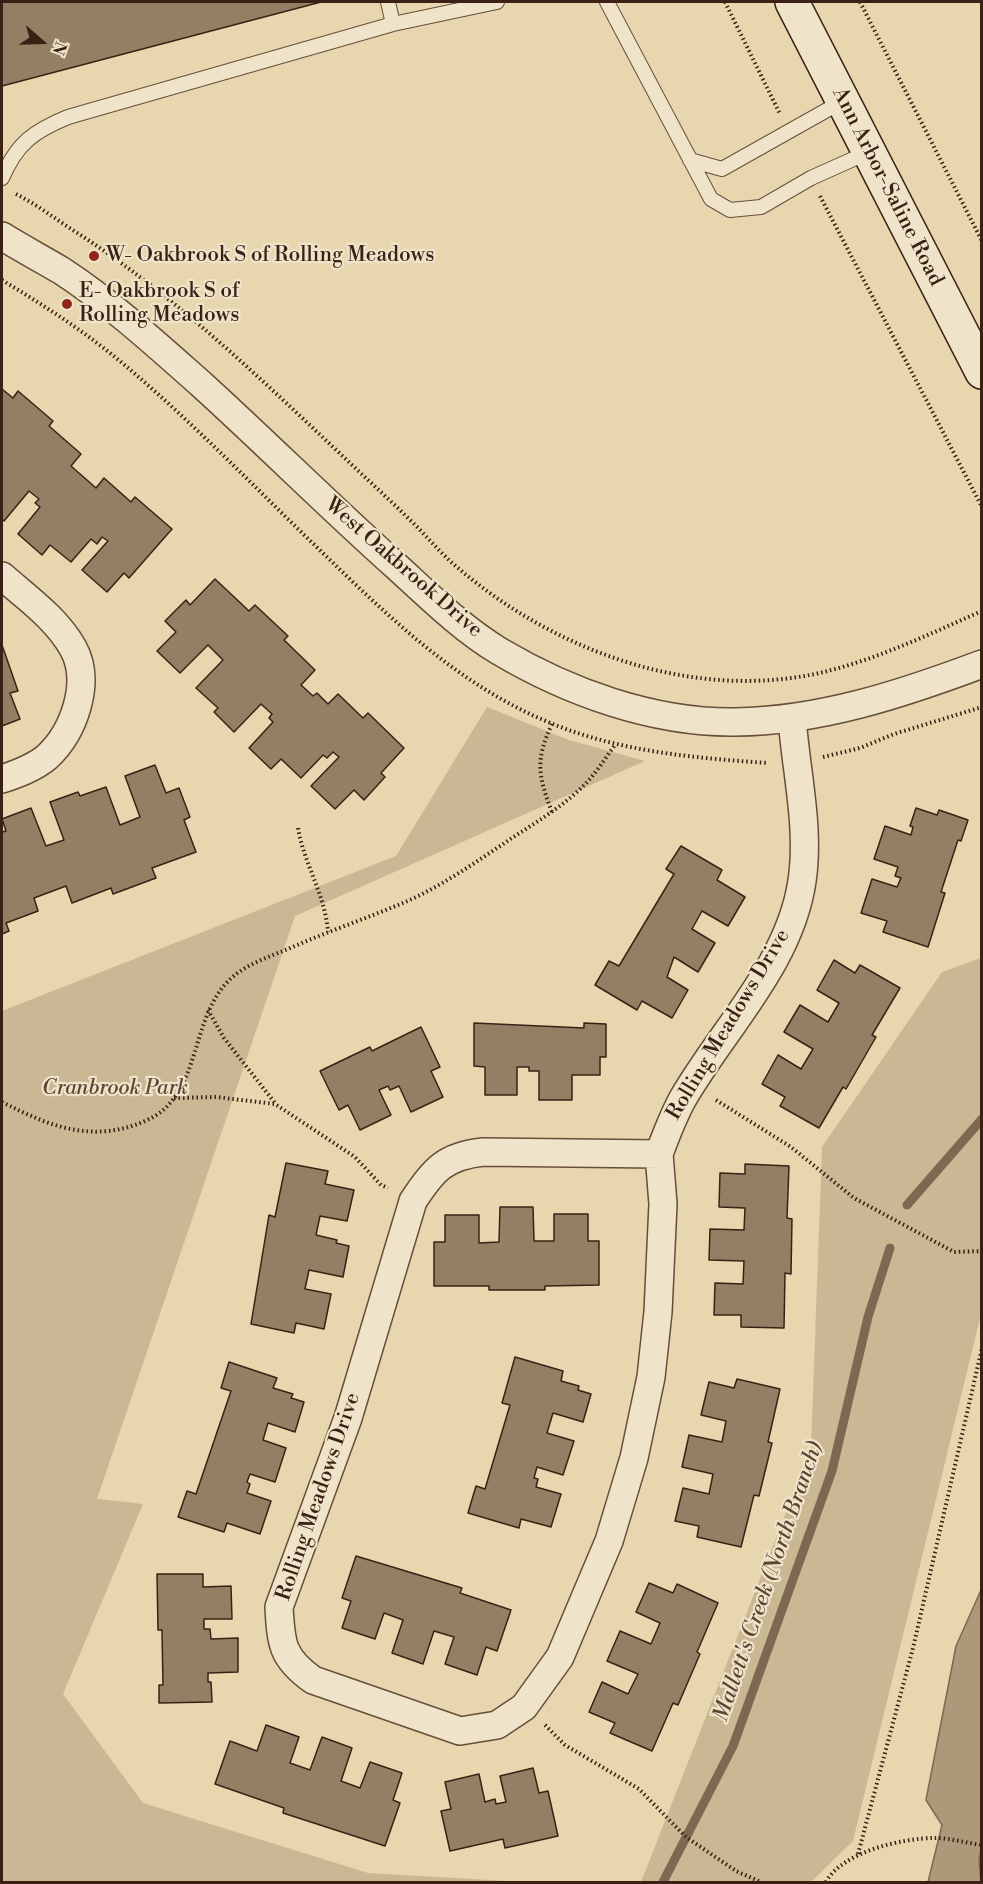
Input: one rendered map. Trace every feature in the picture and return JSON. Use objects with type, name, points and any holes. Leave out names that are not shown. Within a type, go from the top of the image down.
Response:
[{"type":"main road","name":"Ann Arbor-Saline Road","points":[[792,2],[981,372]]},
{"type":"street","name":"West Oakbrook Drive","points":[[2,236],[63,272],[130,323],[201,384],[443,608],[497,650],[561,683],[629,707],[683,719],[734,722],[792,718],[854,706],[934,682],[981,664]]},
{"type":"street","points":[[2,576],[56,623],[74,650],[80,677],[78,706],[70,726],[47,757],[24,771],[2,779]]},
{"type":"street","name":"Rolling Meadows Drive","points":[[659,1154],[483,1152],[462,1154],[447,1161],[429,1176],[413,1201],[348,1418],[279,1606],[281,1636],[293,1665],[313,1680],[460,1731],[497,1725],[524,1707],[543,1684],[560,1657],[609,1541],[634,1458],[651,1377],[658,1312],[663,1204],[659,1154],[670,1124],[691,1086],[765,972],[794,912],[802,882],[804,820],[792,718]]},
{"type":"lane","points":[[388,2],[393,24]]},
{"type":"lane","points":[[2,178],[19,147],[41,128],[68,117],[393,24],[497,2]]},
{"type":"lane","points":[[607,2],[711,200],[730,210],[760,207],[812,178],[869,152]]},
{"type":"lane","points":[[690,160],[722,169],[843,101]]},
{"type":"path","points":[[725,2],[789,133]]},
{"type":"path","points":[[860,2],[981,241]]},
{"type":"path","points":[[812,178],[981,507]]},
{"type":"path","points":[[20,196],[111,255],[168,297],[226,347],[401,511],[457,567],[510,607],[565,639],[646,667],[706,679],[763,679],[812,674],[863,662],[981,610]]},
{"type":"path","points":[[826,756],[860,748],[894,734],[981,707]]},
{"type":"path","points":[[552,724],[541,747],[541,782],[552,812]]},
{"type":"path","points":[[2,1102],[52,1125],[78,1132],[117,1130],[145,1121],[165,1109],[182,1088],[208,1010],[234,975],[268,957],[400,904],[471,865],[552,812],[588,782],[615,745]]},
{"type":"path","points":[[298,828],[302,848],[313,870],[326,914],[327,932]]},
{"type":"path","points":[[208,1010],[224,1038],[275,1104],[355,1157],[381,1185],[413,1201]]},
{"type":"path","points":[[691,1086],[791,1147],[854,1198],[954,1252],[981,1251]]},
{"type":"path","points":[[174,1098],[216,1097],[275,1104]]},
{"type":"path","points":[[858,1854],[913,1648],[981,1348]]},
{"type":"path","points":[[539,1719],[565,1745],[639,1789],[686,1837],[736,1872],[761,1882]]},
{"type":"path","points":[[826,1882],[832,1871],[858,1854],[934,1838],[981,1845]]},
{"type":"green space","name":"Cranbrook Park","points":[[487,707],[569,740],[645,761],[295,916],[97,1499],[143,1504],[63,1694],[143,1803],[368,1873],[524,1882],[2,1882],[2,1011],[396,856]]},
{"type":"green space","points":[[981,958],[981,1314],[853,1841],[811,1882],[641,1882],[811,1449],[822,1147],[942,972]]},
{"type":"shaded area","points":[[981,1590],[982,1845],[979,1860],[981,1882],[928,1882],[942,1825],[926,1800],[956,1646]]},
{"type":"building","points":[[2,2],[321,2],[2,86]]},
{"type":"building","points":[[2,389],[13,398],[18,391],[53,421],[49,426],[81,454],[71,466],[96,488],[104,478],[131,502],[135,497],[172,529],[129,578],[124,573],[107,592],[82,570],[108,541],[102,537],[97,544],[91,539],[71,562],[50,545],[42,555],[18,534],[40,507],[35,503],[39,499],[29,491],[4,521],[2,519]]},
{"type":"building","points":[[215,579],[249,611],[255,605],[288,636],[284,640],[315,670],[301,685],[313,696],[317,693],[328,704],[338,694],[363,718],[368,713],[404,748],[381,773],[385,777],[364,800],[354,790],[335,809],[311,786],[339,757],[333,752],[327,758],[323,755],[301,778],[281,759],[271,769],[249,748],[273,722],[269,718],[272,714],[261,704],[234,732],[214,712],[218,708],[196,688],[223,660],[208,645],[180,673],[157,651],[176,632],[165,621],[186,600],[190,605]]},
{"type":"building","points":[[2,645],[18,691],[10,693],[20,719],[2,726]]},
{"type":"building","points":[[155,765],[166,793],[179,788],[190,817],[184,820],[196,852],[152,868],[156,878],[113,894],[111,888],[72,903],[66,886],[34,898],[38,911],[6,923],[9,931],[2,934],[2,832],[6,831],[2,819],[31,808],[46,846],[64,840],[50,802],[78,792],[80,796],[106,787],[120,825],[140,817],[125,776]]},
{"type":"building","points":[[916,808],[937,815],[939,810],[968,820],[961,841],[958,840],[941,892],[945,893],[928,947],[883,932],[887,921],[861,913],[872,879],[897,887],[901,878],[895,876],[898,867],[874,859],[885,826],[911,835],[913,827],[910,826]]},
{"type":"building","points":[[681,846],[722,870],[717,880],[745,897],[728,926],[702,911],[692,929],[715,943],[698,972],[674,957],[667,977],[688,990],[672,1018],[642,1001],[637,1010],[595,985],[609,961],[619,966],[674,874],[666,869]]},
{"type":"building","points":[[834,960],[855,973],[860,965],[900,988],[872,1035],[876,1037],[846,1089],[843,1087],[819,1128],[780,1106],[785,1097],[762,1084],[778,1055],[801,1069],[813,1049],[784,1032],[800,1005],[828,1022],[839,1003],[817,990]]},
{"type":"building","points":[[474,1023],[584,1028],[584,1023],[606,1024],[606,1057],[600,1057],[600,1075],[572,1075],[572,1100],[539,1100],[539,1071],[529,1071],[529,1067],[517,1067],[517,1095],[485,1095],[485,1067],[474,1066]]},
{"type":"building","points":[[421,1027],[440,1067],[431,1071],[443,1097],[411,1112],[399,1086],[390,1090],[388,1086],[379,1090],[391,1115],[360,1130],[348,1105],[339,1110],[320,1071],[370,1047],[372,1051]]},
{"type":"building","points":[[286,1163],[328,1171],[325,1184],[354,1190],[347,1221],[320,1216],[316,1235],[337,1240],[336,1243],[349,1246],[343,1277],[309,1270],[305,1289],[331,1294],[324,1329],[296,1323],[294,1333],[251,1324],[269,1215],[275,1217]]},
{"type":"building","points":[[745,1164],[789,1166],[787,1218],[792,1219],[791,1274],[785,1273],[784,1328],[741,1327],[741,1315],[714,1315],[715,1283],[743,1284],[744,1261],[709,1260],[710,1229],[744,1230],[745,1208],[719,1207],[720,1173],[745,1174]]},
{"type":"building","points":[[500,1207],[533,1207],[534,1241],[554,1241],[554,1214],[588,1214],[588,1241],[599,1241],[599,1285],[545,1286],[545,1290],[489,1290],[489,1286],[434,1286],[434,1242],[445,1242],[445,1215],[479,1215],[479,1243],[499,1242]]},
{"type":"building","points":[[515,1357],[563,1371],[561,1381],[579,1386],[578,1390],[591,1394],[583,1422],[553,1413],[547,1433],[574,1441],[563,1475],[537,1467],[534,1478],[538,1479],[536,1487],[561,1494],[551,1527],[521,1519],[519,1528],[468,1513],[476,1486],[485,1489],[510,1405],[502,1403]]},
{"type":"building","points":[[229,1362],[277,1378],[273,1388],[293,1394],[291,1398],[304,1402],[295,1432],[268,1423],[263,1440],[286,1448],[275,1482],[250,1474],[247,1482],[250,1484],[247,1493],[271,1501],[260,1534],[227,1523],[224,1532],[178,1517],[187,1491],[196,1494],[231,1391],[221,1388]]},
{"type":"building","points":[[737,1379],[780,1389],[768,1442],[772,1443],[759,1496],[754,1495],[741,1547],[697,1537],[699,1526],[675,1521],[683,1488],[709,1494],[713,1474],[682,1467],[689,1435],[722,1442],[726,1421],[701,1415],[709,1382],[734,1388]]},
{"type":"building","points":[[356,1556],[462,1588],[460,1593],[511,1610],[497,1651],[486,1647],[477,1675],[445,1664],[454,1637],[434,1631],[423,1664],[392,1653],[403,1620],[384,1613],[375,1639],[342,1628],[351,1601],[342,1598]]},
{"type":"building","points":[[157,1574],[203,1574],[203,1587],[231,1586],[232,1619],[204,1619],[204,1629],[210,1629],[211,1639],[238,1638],[238,1672],[208,1673],[212,1702],[159,1703],[159,1685],[163,1685],[162,1630],[158,1630]]},
{"type":"building","points":[[649,1583],[673,1593],[677,1584],[718,1603],[697,1652],[700,1654],[678,1705],[673,1703],[652,1751],[610,1733],[615,1723],[589,1712],[602,1682],[628,1694],[638,1674],[607,1661],[620,1631],[651,1644],[660,1623],[636,1612]]},
{"type":"building","points":[[266,1725],[299,1737],[290,1763],[310,1770],[322,1737],[352,1748],[341,1781],[360,1788],[370,1762],[402,1773],[393,1800],[400,1803],[385,1846],[283,1813],[284,1808],[215,1784],[230,1741],[257,1751]]},
{"type":"building","points":[[533,1768],[539,1793],[548,1791],[558,1836],[505,1848],[503,1839],[450,1851],[441,1811],[451,1809],[445,1782],[479,1774],[485,1802],[495,1799],[496,1804],[506,1802],[500,1776]]},
{"type":"waterway","name":"Mallett's Creek (North Branch)","points":[[907,1205],[982,1119]]},
{"type":"waterway","name":"Mallett's Creek (North Branch)","points":[[663,1882],[733,1746],[832,1471],[868,1317],[890,1248]]},
{"type":"place","name":"W- Oakbrook S of Rolling Meadows","points":[[94,256]]},
{"type":"place","name":"E- Oakbrook S of Rolling Meadows","points":[[67,304]]}]
